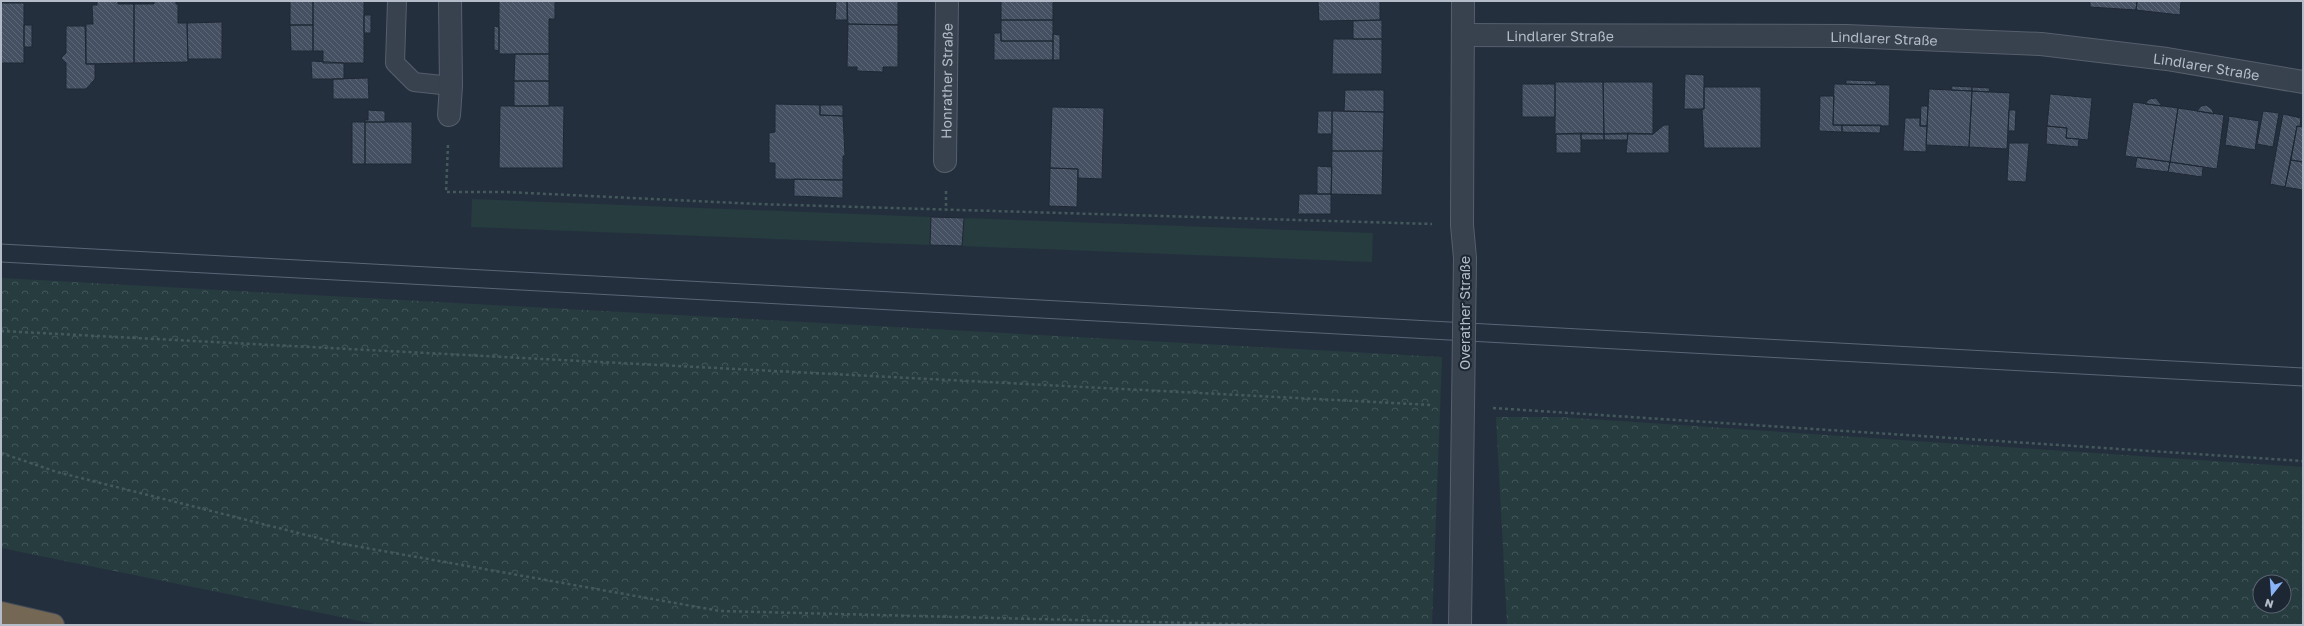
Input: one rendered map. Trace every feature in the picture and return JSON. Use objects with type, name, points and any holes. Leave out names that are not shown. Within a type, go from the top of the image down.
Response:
[{"type":"highway","points":[[1,613],[53,625]]},
{"type":"street","points":[[449,115],[451,86],[450,1]]},
{"type":"street","name":"Honrather Straße","points":[[945,161],[947,1]]},
{"type":"street","name":"Overather Straße","points":[[1460,625],[1465,258],[1462,225],[1463,1]]},
{"type":"street","name":"Lindlarer Straße","points":[[1463,36],[1846,36],[2041,44],[2167,59],[2303,82]]},
{"type":"lane","points":[[397,1],[395,63],[414,82],[451,86]]},
{"type":"path","points":[[449,115],[446,192],[506,192],[946,210],[1462,225]]},
{"type":"path","points":[[1,331],[1463,407]]},
{"type":"path","points":[[1493,408],[2303,461]]},
{"type":"path","points":[[1,453],[57,472],[338,543],[720,611],[1272,625]]},
{"type":"green space","points":[[472,199],[931,217],[930,245],[471,227]]},
{"type":"green space","points":[[964,218],[1373,233],[1372,262],[962,246]]},
{"type":"green space","points":[[1,278],[1442,357],[1432,625],[380,625],[1,548]]},
{"type":"green space","points":[[1496,417],[1560,417],[2303,467],[2303,625],[1507,625]]},
{"type":"building","points":[[97,1],[118,1],[118,4],[134,4],[134,63],[86,64],[86,24],[93,24],[92,5],[97,5]]},
{"type":"building","points":[[154,1],[176,1],[176,4],[178,4],[178,23],[187,23],[188,62],[134,63],[134,4],[154,4]]},
{"type":"building","points":[[290,1],[313,1],[313,25],[290,25]]},
{"type":"building","points":[[313,1],[364,1],[364,63],[323,63],[323,51],[313,51]]},
{"type":"building","points":[[499,1],[555,1],[555,19],[549,19],[549,54],[499,54]]},
{"type":"building","points":[[836,1],[847,1],[847,20],[835,20]]},
{"type":"building","points":[[847,1],[898,1],[898,25],[848,24]]},
{"type":"building","points":[[1001,1],[1053,1],[1053,20],[1001,20]]},
{"type":"building","points":[[1318,1],[1380,1],[1380,20],[1319,21]]},
{"type":"building","points":[[2090,1],[2137,1],[2136,10],[2090,7]]},
{"type":"building","points":[[2137,1],[2181,1],[2180,15],[2136,10]]},
{"type":"building","points":[[1,3],[24,3],[24,63],[1,63]]},
{"type":"building","points":[[364,15],[371,15],[371,33],[364,33]]},
{"type":"building","points":[[1001,20],[1053,20],[1053,41],[1001,41]]},
{"type":"building","points":[[1382,20],[1382,39],[1353,39],[1353,21]]},
{"type":"building","points":[[222,22],[222,59],[188,59],[187,23]]},
{"type":"building","points":[[848,24],[898,25],[898,67],[883,67],[883,72],[857,71],[857,67],[847,67]]},
{"type":"building","points":[[24,25],[32,25],[32,47],[24,47]]},
{"type":"building","points":[[290,25],[313,25],[313,51],[291,51]]},
{"type":"building","points":[[66,26],[85,26],[86,64],[95,64],[95,79],[86,89],[66,89],[66,63],[61,58],[66,53]]},
{"type":"building","points":[[494,26],[499,27],[499,51],[494,50]]},
{"type":"building","points":[[994,33],[1001,33],[1001,41],[1053,41],[1053,60],[994,60]]},
{"type":"building","points":[[1053,34],[1060,35],[1060,60],[1053,60]]},
{"type":"building","points":[[1333,39],[1382,39],[1382,74],[1332,74]]},
{"type":"building","points":[[515,54],[549,54],[549,81],[514,81]]},
{"type":"building","points":[[311,61],[344,63],[344,79],[312,79]]},
{"type":"building","points":[[1685,74],[1704,75],[1704,109],[1684,109]]},
{"type":"building","points":[[368,78],[369,99],[333,99],[333,79]]},
{"type":"building","points":[[1846,80],[1876,81],[1876,85],[1846,84]]},
{"type":"building","points":[[514,81],[549,81],[549,106],[514,106]]},
{"type":"building","points":[[1555,82],[1603,82],[1604,134],[1555,134]]},
{"type":"building","points":[[1603,82],[1653,82],[1653,134],[1604,134]]},
{"type":"building","points":[[1522,84],[1555,84],[1555,117],[1522,117]]},
{"type":"building","points":[[1834,84],[1890,85],[1889,126],[1833,125]]},
{"type":"building","points":[[1952,86],[1972,87],[1972,91],[1951,90]]},
{"type":"building","points":[[1704,87],[1761,87],[1761,148],[1704,148],[1702,109],[1704,109]]},
{"type":"building","points":[[1972,87],[1990,88],[1989,92],[1972,91]]},
{"type":"building","points":[[1929,89],[1972,91],[1969,147],[1926,145]]},
{"type":"building","points":[[1345,90],[1384,90],[1384,112],[1344,111]]},
{"type":"building","points":[[1972,91],[2010,93],[2007,149],[1969,147]]},
{"type":"building","points":[[2050,94],[2092,98],[2088,140],[2066,138],[2067,128],[2047,126]]},
{"type":"building","points":[[1820,96],[1834,96],[1833,125],[1842,125],[1842,132],[1819,131]]},
{"type":"building","points":[[2156,98],[2162,106],[2145,104],[2149,99]]},
{"type":"building","points":[[2133,102],[2178,108],[2170,162],[2125,156]]},
{"type":"building","points":[[775,104],[820,105],[820,115],[843,116],[845,156],[843,156],[843,180],[775,179],[775,163],[769,163],[769,133],[775,132]]},
{"type":"building","points":[[820,105],[843,105],[843,116],[820,115]]},
{"type":"building","points":[[2206,105],[2212,109],[2214,114],[2197,111],[2201,106]]},
{"type":"building","points":[[500,106],[564,106],[563,168],[499,168]]},
{"type":"building","points":[[1921,106],[1928,106],[1927,126],[1920,126]]},
{"type":"building","points":[[1052,107],[1104,108],[1102,179],[1078,178],[1078,169],[1050,168]]},
{"type":"building","points":[[2178,108],[2224,115],[2217,169],[2170,162]]},
{"type":"building","points":[[368,110],[385,111],[385,122],[365,122],[365,120],[368,120]]},
{"type":"building","points":[[2009,110],[2016,110],[2015,131],[2008,131]]},
{"type":"building","points":[[1318,111],[1332,111],[1332,134],[1317,134]]},
{"type":"building","points":[[1332,111],[1384,112],[1383,151],[1332,151]]},
{"type":"building","points":[[2263,111],[2279,113],[2273,147],[2257,144]]},
{"type":"building","points":[[2283,114],[2301,118],[2300,127],[2297,126],[2285,187],[2270,184]]},
{"type":"building","points":[[2229,116],[2259,121],[2255,150],[2225,145]]},
{"type":"building","points":[[1905,118],[1920,118],[1920,126],[1927,126],[1926,152],[1903,151]]},
{"type":"building","points":[[352,122],[365,122],[365,164],[352,164]]},
{"type":"building","points":[[365,122],[412,122],[412,164],[365,164]]},
{"type":"building","points":[[1664,125],[1669,125],[1669,153],[1626,153],[1628,133],[1653,134]]},
{"type":"building","points":[[1842,125],[1881,125],[1880,133],[1842,132]]},
{"type":"building","points":[[2047,126],[2067,128],[2066,138],[2079,139],[2078,147],[2046,144]]},
{"type":"building","points":[[2297,126],[2303,127],[2303,162],[2291,160]]},
{"type":"building","points":[[1581,133],[1604,134],[1604,140],[1581,140]]},
{"type":"building","points":[[1581,133],[1581,153],[1556,153],[1556,134]]},
{"type":"building","points":[[1628,133],[1627,140],[1604,140],[1604,134]]},
{"type":"building","points":[[2009,143],[2029,143],[2026,182],[2007,181]]},
{"type":"building","points":[[1332,151],[1383,151],[1382,195],[1331,194]]},
{"type":"building","points":[[2137,157],[2170,162],[2168,172],[2135,168]]},
{"type":"building","points":[[2291,160],[2303,162],[2303,190],[2285,187]]},
{"type":"building","points":[[2170,162],[2203,167],[2202,177],[2168,172]]},
{"type":"building","points":[[1317,166],[1332,167],[1331,194],[1317,194]]},
{"type":"building","points":[[1050,168],[1078,169],[1077,207],[1049,206]]},
{"type":"building","points":[[794,179],[843,180],[843,198],[794,196]]},
{"type":"building","points":[[1299,194],[1331,194],[1331,214],[1298,214]]},
{"type":"building","points":[[931,217],[964,218],[962,246],[930,245]]},
{"type":"tram line","points":[[1,244],[2303,368]]},
{"type":"tram line","points":[[1,262],[2303,386]]}]
